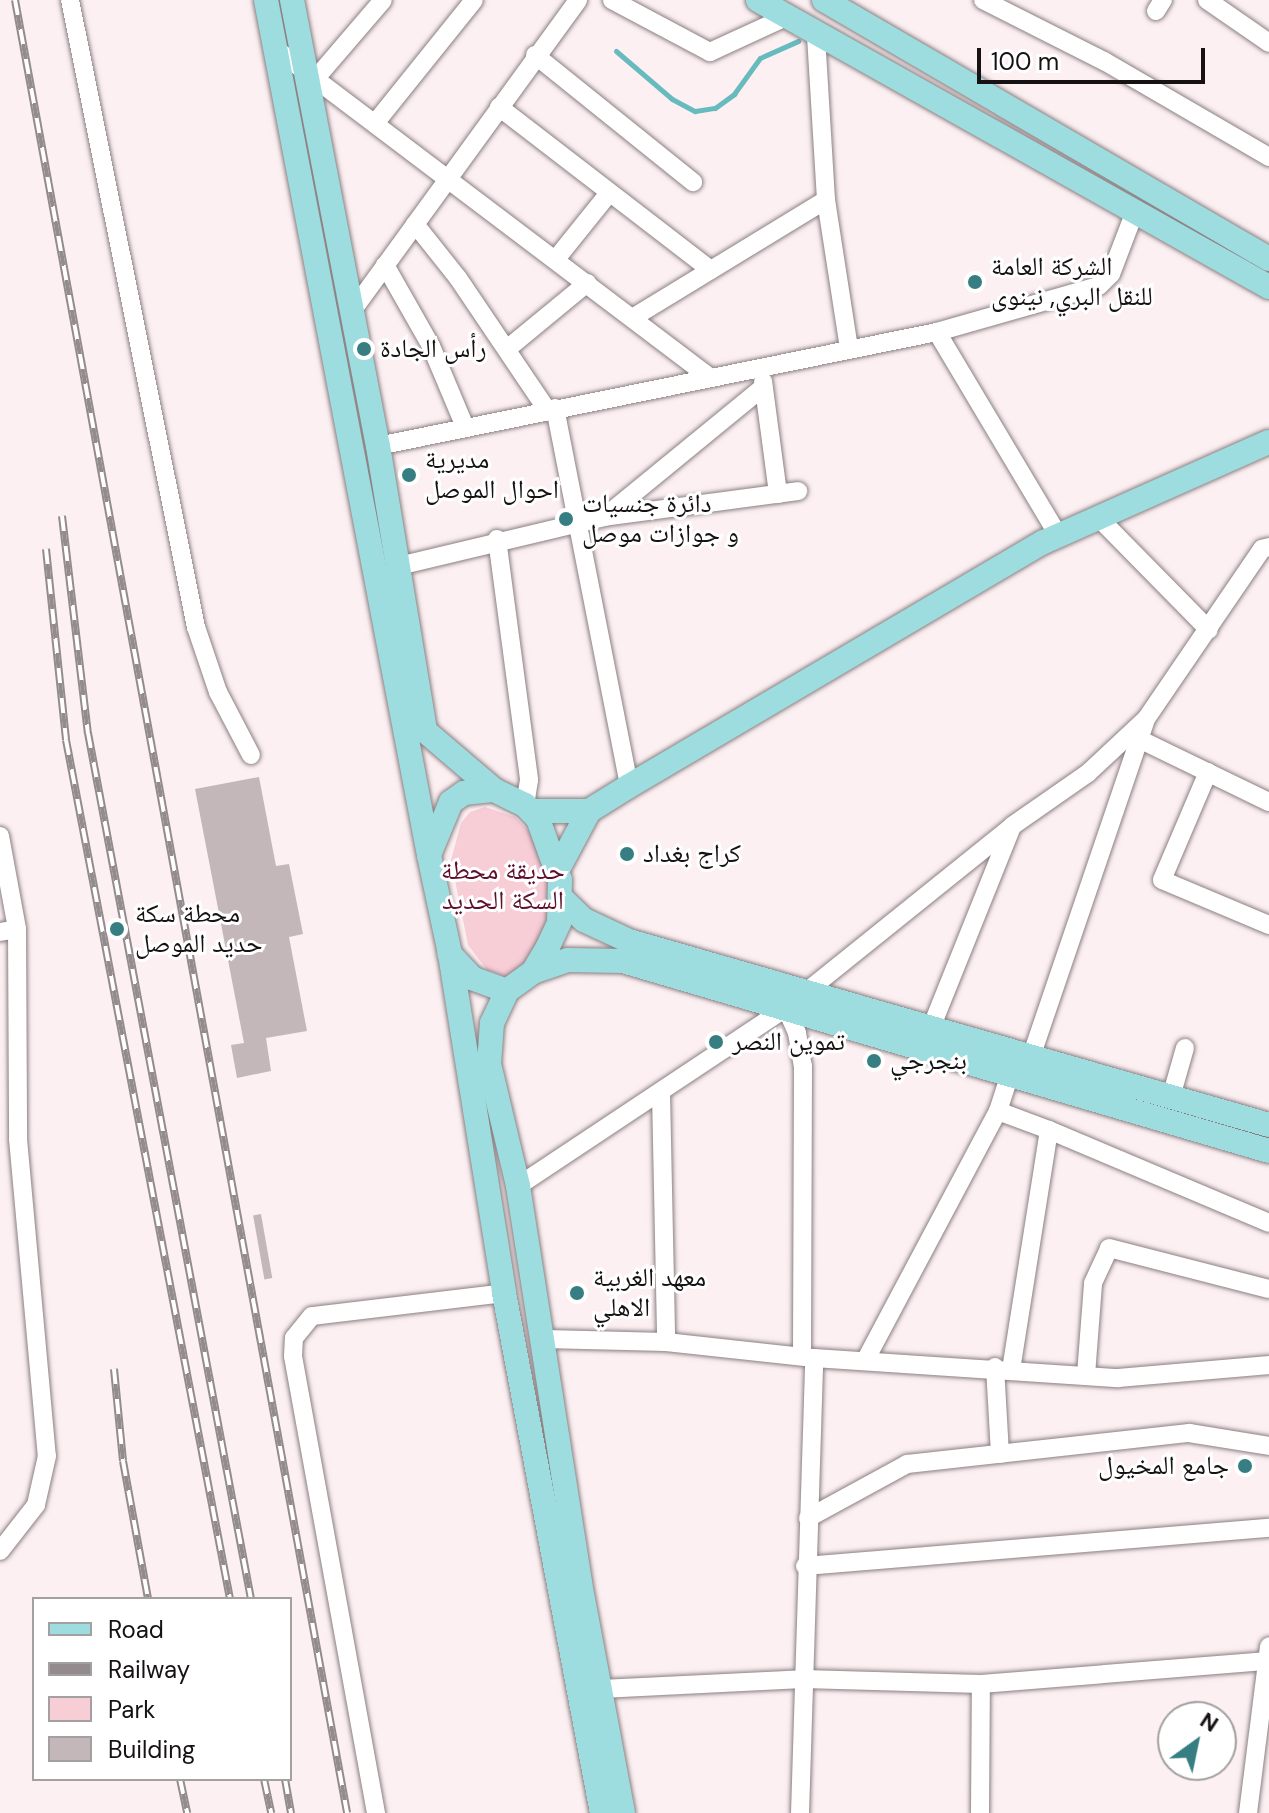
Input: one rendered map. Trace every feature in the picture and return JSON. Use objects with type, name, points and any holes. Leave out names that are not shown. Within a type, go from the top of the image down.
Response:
[{"type":"main road","points":[[266,0],[450,954],[504,1293],[602,1813]]},
{"type":"main road","points":[[292,0],[309,72],[350,314],[378,446],[425,731],[457,764],[494,790],[528,808],[548,834],[558,869],[559,923],[533,972]]},
{"type":"main road","points":[[758,0],[816,36],[1269,287]]},
{"type":"main road","points":[[824,0],[1269,259]]},
{"type":"main road","points":[[558,869],[589,811],[629,786],[1058,535],[1269,442]]},
{"type":"main road","points":[[429,855],[451,802],[464,793],[494,790]]},
{"type":"main road","points":[[528,808],[589,811]]},
{"type":"main road","points":[[560,897],[584,920],[613,936],[1269,1125]]},
{"type":"main road","points":[[450,954],[472,978],[507,991]]},
{"type":"main road","points":[[623,1813],[518,1186],[489,1064],[492,1023],[507,991],[533,972],[568,960],[605,958],[786,1008],[1269,1151]]},
{"type":"street","points":[[70,0],[196,627],[218,692],[251,755]]},
{"type":"street","points":[[309,72],[383,0]]},
{"type":"street","points":[[376,122],[474,0]]},
{"type":"street","points":[[350,314],[535,55],[578,0]]},
{"type":"street","points":[[612,0],[710,52],[786,17]]},
{"type":"street","points":[[983,0],[1017,7],[1269,157]]},
{"type":"street","points":[[1207,0],[1269,43]]},
{"type":"street","points":[[816,36],[826,200],[849,349]]},
{"type":"street","points":[[273,47],[634,317],[708,376]]},
{"type":"street","points":[[535,55],[693,182]]},
{"type":"street","points":[[499,107],[711,270]]},
{"type":"street","points":[[556,259],[609,193]]},
{"type":"street","points":[[634,317],[826,200]]},
{"type":"street","points":[[378,446],[708,376],[937,332],[1099,286],[1111,274],[1135,211]]},
{"type":"street","points":[[415,224],[551,409],[578,526],[629,786]]},
{"type":"street","points":[[385,265],[431,346],[465,427]]},
{"type":"street","points":[[507,349],[587,283]]},
{"type":"street","points":[[937,332],[1058,535]]},
{"type":"street","points":[[764,366],[762,388],[778,494]]},
{"type":"street","points":[[604,517],[762,388]]},
{"type":"street","points":[[399,566],[497,539],[578,526],[604,517],[798,491]]},
{"type":"street","points":[[1098,517],[1209,630]]},
{"type":"street","points":[[497,539],[529,780],[528,808]]},
{"type":"street","points":[[518,1186],[786,1008],[1012,826],[1088,773],[1146,719],[1262,549],[1269,547]]},
{"type":"street","points":[[1031,1057],[1146,719]]},
{"type":"street","points":[[1139,739],[1269,802]]},
{"type":"street","points":[[1208,772],[1162,880],[1269,925]]},
{"type":"street","points":[[931,1028],[1012,826]]},
{"type":"street","points":[[0,836],[8,930],[18,1139],[47,1456],[36,1505],[0,1551]]},
{"type":"street","points":[[786,1008],[797,1033],[803,1066],[808,1518],[800,1813]]},
{"type":"street","points":[[1171,1097],[1185,1048]]},
{"type":"street","points":[[865,1361],[998,1111],[1010,1075]]},
{"type":"street","points":[[661,1093],[666,1342]]},
{"type":"street","points":[[998,1111],[1269,1223]]},
{"type":"street","points":[[1000,1454],[1003,1368],[1049,1130]]},
{"type":"street","points":[[1086,1375],[1093,1283],[1109,1248],[1269,1289]]},
{"type":"street","points":[[376,1813],[296,1371],[294,1338],[303,1324],[320,1314],[504,1293]]},
{"type":"street","points":[[545,1339],[666,1342],[808,1357],[1118,1378],[1269,1365]]},
{"type":"street","points":[[808,1518],[907,1464],[1189,1433],[1269,1446]]},
{"type":"street","points":[[805,1566],[1269,1528]]},
{"type":"street","points":[[601,1689],[803,1679],[981,1684],[1268,1653],[1268,1688],[1256,1806]]},
{"type":"street","points":[[980,1813],[981,1684]]},
{"type":"green space","name":"حديقة محطة السكة الحديد","points":[[485,807],[515,817],[529,831],[550,879],[549,925],[529,964],[510,978],[487,970],[468,945],[451,860],[461,823],[470,812]]},
{"type":"building","points":[[259,777],[276,866],[289,864],[303,934],[289,937],[307,1031],[266,1038],[271,1071],[237,1078],[231,1045],[244,1043],[195,789]]},
{"type":"building","points":[[261,1214],[272,1278],[264,1279],[253,1215]]},
{"type":"waterway","points":[[616,51],[672,99],[695,111],[715,108],[734,94],[760,58],[798,41]]},
{"type":"railway","points":[[15,0],[347,1813]]},
{"type":"railway","points":[[62,516],[88,733],[251,1597]]},
{"type":"railway","points":[[46,549],[66,740],[230,1597]]},
{"type":"railway","points":[[114,1369],[123,1461],[148,1597]]},
{"type":"railway","points":[[180,1781],[187,1813]]},
{"type":"railway","points":[[264,1781],[271,1813]]},
{"type":"railway","points":[[285,1781],[291,1813]]},
{"type":"place","name":"الشركة العامة للنقل البري, نينوى","points":[[975,282]]},
{"type":"place","name":"رأس الجادة","points":[[364,349]]},
{"type":"place","name":"مديرية احوال الموصل","points":[[409,475]]},
{"type":"place","name":"دائرة جنسيات و جوازات موصل","points":[[566,519]]},
{"type":"place","name":"كراج بغداد","points":[[627,854]]},
{"type":"place","name":"محطة سكة حديد الموصل","points":[[117,929]]},
{"type":"place","name":"تموين النصر","points":[[716,1042]]},
{"type":"place","name":"بنجرجي","points":[[874,1061]]},
{"type":"place","name":"معهد الغربية الاهلي","points":[[577,1293]]},
{"type":"place","name":"جامع المخيول","points":[[1245,1466]]}]
